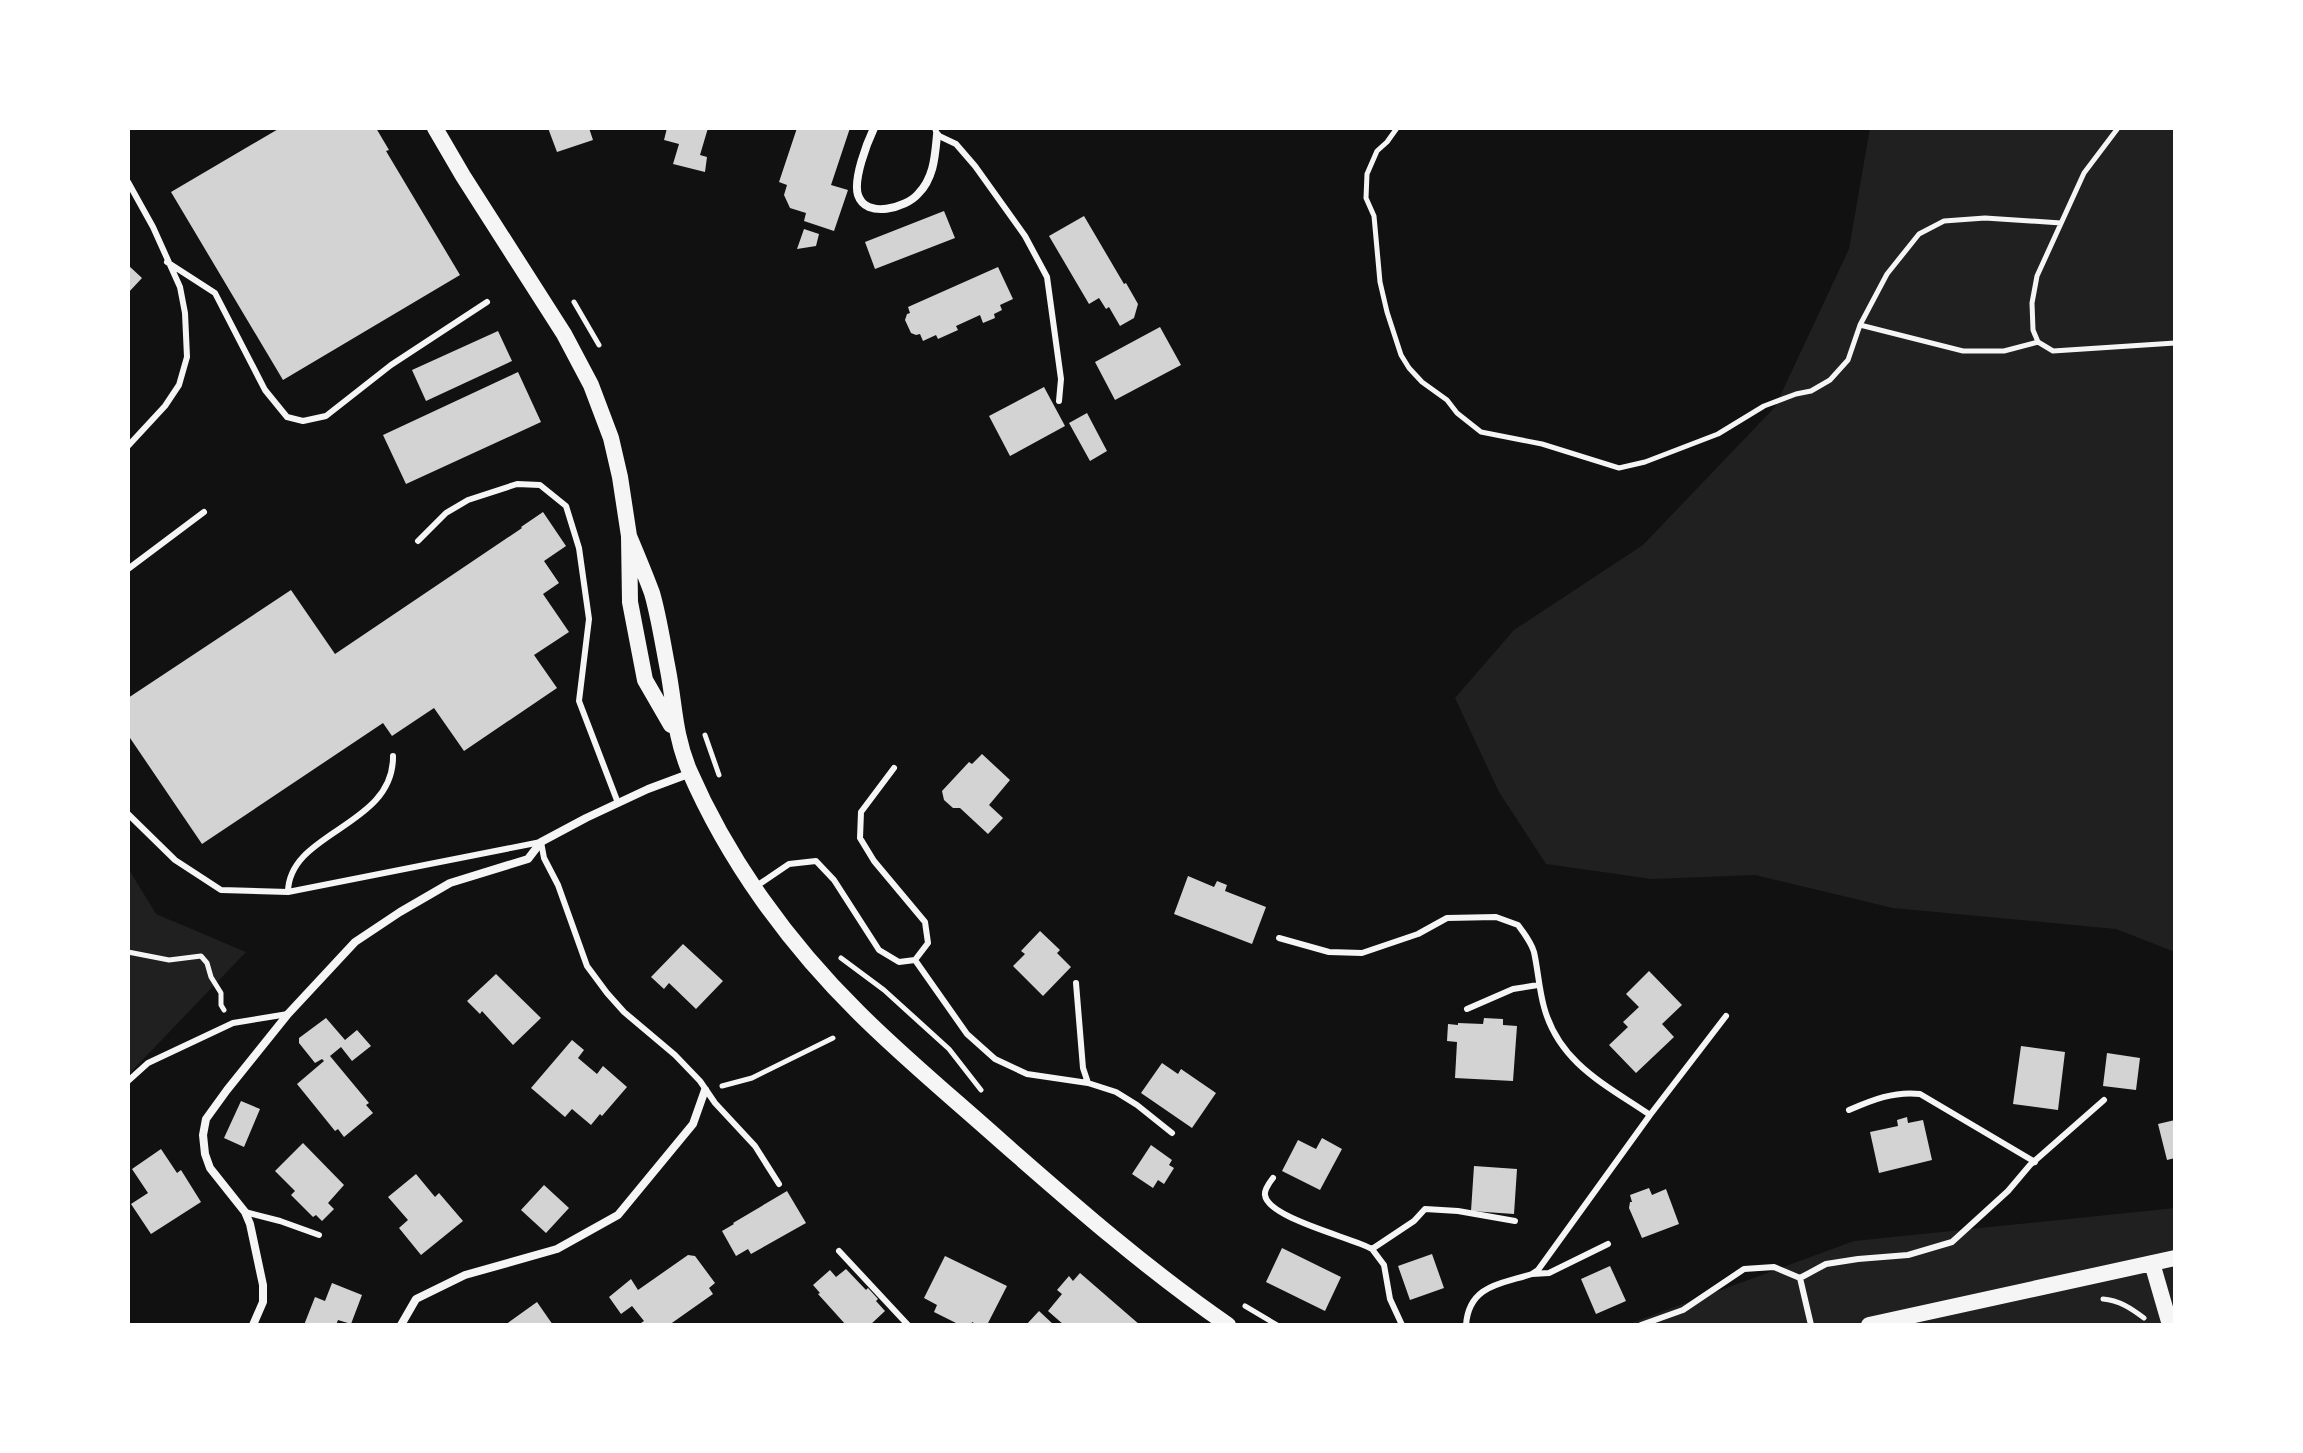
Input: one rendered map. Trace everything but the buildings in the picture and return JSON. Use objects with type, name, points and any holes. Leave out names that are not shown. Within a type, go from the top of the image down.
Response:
[{"type":"main road","points":[[435,128],[564,334],[591,385],[611,438],[620,477],[629,536],[630,602],[645,680],[676,733],[716,826],[755,887],[793,941],[884,1037],[1178,1291],[1228,1325]]},
{"type":"main road","points":[[629,536],[652,594],[669,674],[676,733]]},
{"type":"main road","points":[[1869,1325],[2175,1258]]},
{"type":"main road","points":[[2152,1263],[2170,1325]]},
{"type":"street","points":[[874,128],[857,183],[862,202],[880,209],[895,207],[919,194],[934,163],[936,132]]},
{"type":"street","points":[[253,1325],[263,1302],[263,1285],[253,1236],[245,1212],[210,1168],[203,1135],[206,1119],[288,1014],[355,942],[400,912],[450,883],[528,859],[541,842],[648,789],[691,773]]},
{"type":"street","points":[[401,1325],[416,1299],[465,1275],[557,1249],[618,1215],[693,1124],[705,1090]]},
{"type":"lane","points":[[936,132],[956,144],[975,166],[1025,236],[1047,277],[1061,379],[1059,401]]},
{"type":"lane","points":[[128,182],[153,227],[180,287],[187,357],[179,385],[172,396],[128,446]]},
{"type":"lane","points":[[167,262],[215,293],[265,390],[287,417],[303,421],[326,416],[391,365],[487,302]]},
{"type":"lane","points":[[418,541],[446,513],[468,500],[517,484],[540,485],[566,506],[579,548],[589,619],[579,701],[618,803]]},
{"type":"lane","points":[[128,569],[204,512]]},
{"type":"lane","points":[[288,892],[288,880],[304,856],[371,806],[386,785],[393,769],[393,756]]},
{"type":"lane","points":[[755,887],[789,864],[816,861],[834,880],[879,950],[899,962],[915,960],[928,943],[925,922],[874,861],[860,838],[861,812],[894,768]]},
{"type":"lane","points":[[128,814],[175,860],[221,890],[288,892],[541,842],[544,858],[558,885],[587,966],[624,1012],[675,1055],[700,1081],[755,1146],[779,1184]]},
{"type":"lane","points":[[1279,938],[1329,952],[1362,953],[1418,934],[1447,918],[1496,917],[1518,925],[1533,949],[1538,985],[1555,1039],[1580,1068],[1650,1115]]},
{"type":"lane","points":[[915,960],[967,1034],[995,1059],[1027,1074],[1088,1083],[1116,1092],[1172,1133]]},
{"type":"lane","points":[[1076,983],[1083,1068],[1088,1083]]},
{"type":"lane","points":[[1467,1009],[1513,989],[1538,985]]},
{"type":"lane","points":[[128,1081],[148,1063],[233,1023],[288,1014]]},
{"type":"lane","points":[[1532,1274],[1548,1258],[1650,1115],[1726,1016]]},
{"type":"lane","points":[[1849,1110],[1885,1096],[1904,1092],[1920,1094],[2035,1162]]},
{"type":"lane","points":[[1800,1278],[1826,1264],[1908,1255],[1952,1242],[2104,1100]]},
{"type":"lane","points":[[1273,1178],[1266,1187],[1265,1195],[1274,1208],[1296,1221],[1360,1242],[1372,1249],[1384,1265],[1390,1299],[1402,1325]]},
{"type":"lane","points":[[1372,1249],[1414,1221],[1425,1209],[1515,1221]]},
{"type":"lane","points":[[245,1212],[319,1235]]},
{"type":"lane","points":[[1466,1325],[1476,1296],[1486,1288],[1532,1274],[1549,1273],[1608,1244]]},
{"type":"lane","points":[[839,1251],[908,1325]]},
{"type":"lane","points":[[1641,1325],[1683,1310],[1744,1269],[1774,1267],[1800,1278]]},
{"type":"lane","points":[[1800,1278],[1811,1325]]},
{"type":"path","points":[[1397,128],[1377,151],[1367,174],[1366,198],[1374,216],[1380,282],[1387,312],[1401,355],[1409,368],[1481,432],[1542,444],[1619,468],[1645,462],[1718,434],[1764,406],[1811,391],[1830,380],[1848,360],[1860,325],[1887,274],[1919,234],[1944,221],[1985,218],[2061,223]]},
{"type":"path","points":[[2118,128],[2084,173],[2037,276],[2032,303],[2033,330],[2038,342],[2053,351],[2175,343]]},
{"type":"path","points":[[569,294],[605,357]]},
{"type":"path","points":[[1860,325],[1963,351],[2004,351],[2038,342]]},
{"type":"path","points":[[702,729],[724,786]]},
{"type":"path","points":[[128,952],[169,960],[201,956],[221,993],[221,1005],[233,1023]]},
{"type":"path","points":[[835,953],[884,990],[949,1049],[982,1091]]},
{"type":"path","points":[[705,1090],[752,1078],[833,1038]]},
{"type":"path","points":[[1232,1299],[1277,1325]]},
{"type":"path","points":[[2100,1299],[2130,1308],[2148,1325]]},
{"type":"shaded area","points":[[1870,128],[2175,128],[2175,952],[2116,929],[1893,908],[1755,875],[1652,879],[1546,864],[1499,792],[1455,698],[1514,630],[1643,545],[1775,407],[1849,249]]},
{"type":"shaded area","points":[[128,868],[156,914],[246,952],[128,1075]]},
{"type":"shaded area","points":[[2175,1208],[2175,1325],[1626,1325],[1854,1241]]}]
